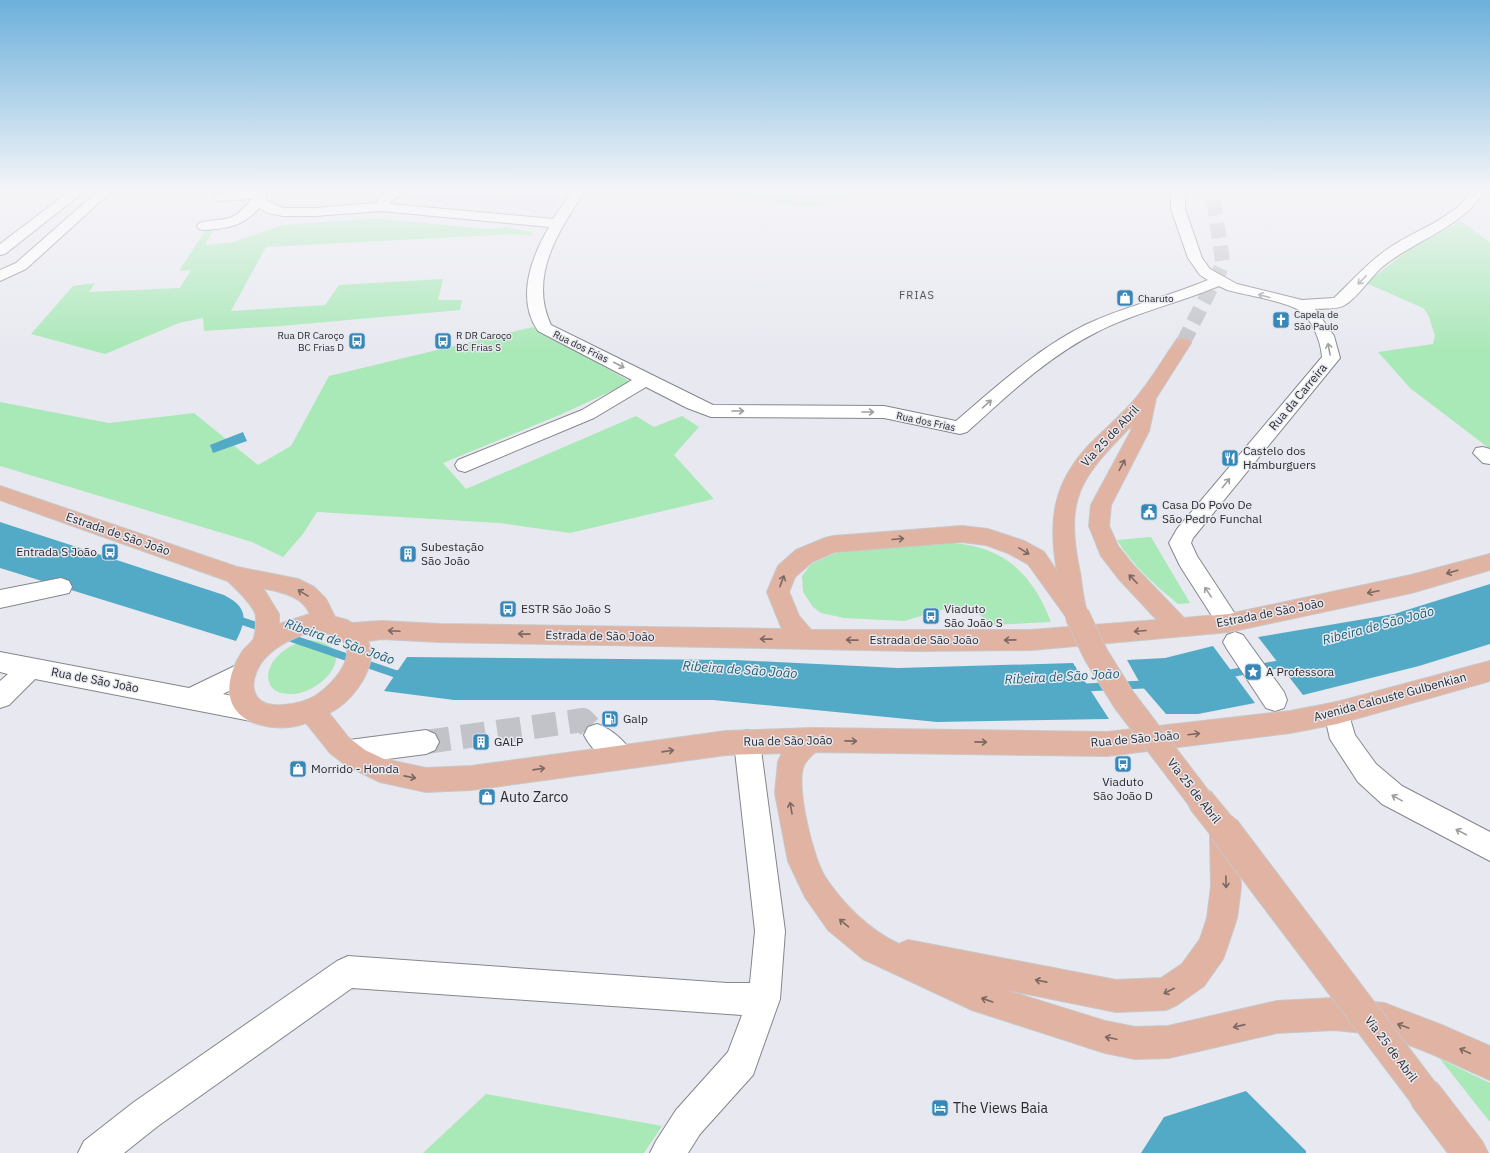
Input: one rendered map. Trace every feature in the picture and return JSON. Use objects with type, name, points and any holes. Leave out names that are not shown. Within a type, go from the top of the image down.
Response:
[{"type":"main road","name":"Via 25 de Abril","points":[[1183,343],[1147,396],[1089,456],[1077,473],[1067,494],[1063,518],[1064,543],[1077,615],[1096,655],[1124,700],[1470,1153]]},
{"type":"main road","points":[[1147,396],[1140,431],[1101,505],[1099,526],[1109,550],[1126,572],[1179,628]]},
{"type":"main road","name":"Estrada de São João","points":[[0,493],[236,575],[290,585],[306,593],[318,605],[326,623]]},
{"type":"main road","points":[[805,639],[789,620],[778,592],[786,572],[804,556],[833,544],[962,534],[988,537],[1016,546],[1036,558],[1077,615]]},
{"type":"main road","name":"Estrada de São João","points":[[351,633],[382,630],[439,633],[805,639],[1031,640],[1179,628],[1232,632],[1490,562]]},
{"type":"main road","name":"Estrada de São João","points":[[236,575],[259,598],[268,614],[261,647]]},
{"type":"main road","points":[[326,623],[343,628],[351,633],[358,645],[359,659],[357,667],[349,683],[333,698],[311,710],[281,717],[263,715],[250,707],[242,695],[241,680],[243,672],[261,647],[282,632],[301,625],[326,623]]},
{"type":"main road","name":"Avenida Calouste Gulbenkian","points":[[1290,722],[1337,713],[1490,671]]},
{"type":"main road","name":"Rua de São João","points":[[311,710],[339,745],[349,752],[380,770],[426,780],[471,778],[726,743],[812,740],[1107,744],[1290,722]]},
{"type":"main road","points":[[812,740],[804,745],[791,762],[788,793],[802,861],[815,887],[839,919],[874,948],[983,999],[1105,1036],[1135,1043],[1168,1042],[1277,1017],[1334,1014],[1384,1019],[1440,1040],[1490,1063]]},
{"type":"main road","points":[[874,948],[1116,996],[1166,994],[1194,975],[1212,948],[1222,918],[1226,888],[1224,829]]},
{"type":"street","points":[[0,251],[9,244]]},
{"type":"street","points":[[0,276],[21,266],[46,244]]},
{"type":"street","name":"Rua dos Frias","points":[[547,244],[542,255],[534,291],[538,318],[544,328],[693,404],[711,411],[884,412],[960,428],[1052,352],[1090,329],[1159,302],[1219,282]]},
{"type":"street","points":[[1190,244],[1195,258],[1205,272],[1219,282],[1260,295],[1302,305],[1339,302],[1376,265],[1406,244]]},
{"type":"street","name":"Rua da Carreira","points":[[1232,632],[1188,560],[1180,543],[1184,534],[1220,489],[1331,358],[1331,350],[1321,325],[1302,305]]},
{"type":"street","points":[[465,465],[588,414],[646,379]]},
{"type":"street","points":[[0,599],[61,587]]},
{"type":"street","points":[[1232,632],[1276,700]]},
{"type":"street","name":"Rua de São João","points":[[0,662],[190,699],[247,708],[256,712]]},
{"type":"street","points":[[0,697],[31,667]]},
{"type":"street","points":[[190,699],[243,672]]},
{"type":"street","points":[[1337,713],[1343,739],[1367,773],[1392,795],[1490,847]]},
{"type":"street","points":[[597,735],[621,757]]},
{"type":"street","points":[[349,752],[426,742]]},
{"type":"street","points":[[668,1153],[688,1122],[741,1063],[764,999],[770,931],[747,742]]},
{"type":"street","points":[[96,1153],[146,1114],[348,972],[727,999],[764,999]]},
{"type":"green space","points":[[197,244],[206,244],[205,245],[327,244],[266,247],[231,311],[325,305],[339,285],[443,279],[438,300],[462,300],[460,310],[281,326],[204,331],[203,318],[179,323],[105,354],[31,334],[73,286],[95,283],[89,292],[180,288],[191,270],[179,271]]},
{"type":"green space","points":[[1420,244],[1490,244],[1490,449],[1410,388],[1378,352],[1433,344],[1435,335],[1429,317],[1423,308],[1366,283],[1409,250]]},
{"type":"green space","points":[[533,327],[631,382],[562,414],[443,463],[466,489],[636,416],[654,427],[682,416],[699,427],[674,455],[714,499],[570,533],[499,523],[317,512],[303,534],[283,557],[252,542],[0,466],[0,402],[109,423],[194,413],[258,465],[291,446],[329,376]]},
{"type":"green space","points":[[1151,537],[1190,603],[1178,604],[1161,590],[1137,567],[1117,540]]},
{"type":"green space","points":[[948,542],[980,548],[996,554],[1017,568],[1026,577],[1040,598],[1051,622],[993,625],[976,612],[955,606],[904,621],[844,618],[821,613],[813,607],[803,592],[802,576],[811,564],[836,553],[898,545]]},
{"type":"green space","points":[[310,640],[326,644],[334,651],[336,660],[325,679],[314,687],[302,692],[289,694],[281,693],[275,690],[268,680],[268,674],[273,662],[288,648]]},
{"type":"green space","points":[[1440,1059],[1490,1083],[1490,1122]]},
{"type":"green space","points":[[486,1094],[662,1126],[644,1153],[423,1153]]},
{"type":"water","points":[[243,432],[247,441],[213,453],[210,445]]},
{"type":"water","points":[[0,522],[224,595],[232,599],[241,609],[244,620],[240,633],[236,641],[0,568]]},
{"type":"water","points":[[1490,584],[1490,644],[1419,666],[1303,695],[1258,637],[1394,614]]},
{"type":"water","points":[[1213,646],[1255,703],[1198,714],[1166,714],[1141,685],[1127,660],[1165,658]]},
{"type":"water","points":[[407,657],[736,660],[898,668],[1073,663],[1109,719],[937,722],[713,700],[454,700],[384,691]]},
{"type":"water","points":[[1246,1091],[1306,1151],[1306,1153],[1141,1153],[1164,1117]]},
{"type":"waterway","name":"Ribeira de São João","points":[[233,618],[266,629]]},
{"type":"waterway","name":"Ribeira de São João","points":[[282,635],[396,674],[407,674]]},
{"type":"waterway","name":"Ribeira de São João","points":[[1222,675],[1291,662]]},
{"type":"waterway","name":"Ribeira de São João","points":[[1076,688],[1153,684]]},
{"type":"tunnel","points":[[1183,343],[1223,264],[1220,244]]},
{"type":"tunnel","points":[[426,742],[583,720],[597,735]]},
{"type":"place","name":"Charuto","points":[[1125,298]]},
{"type":"place","name":"Capela de São Paulo","points":[[1281,320]]},
{"type":"place","name":"Rua DR Caroço BC Frias D","points":[[357,341]]},
{"type":"place","name":"R DR Caroço BC Frias S","points":[[443,341]]},
{"type":"place","name":"Castelo dos Hamburguers","points":[[1230,458]]},
{"type":"place","name":"Casa Do Povo De São Pedro Funchal","points":[[1149,512]]},
{"type":"place","name":"Entrada S João","points":[[110,552]]},
{"type":"place","name":"Subestação São João","points":[[408,554]]},
{"type":"place","name":"ESTR São João S","points":[[508,609]]},
{"type":"place","name":"Viaduto São João S","points":[[931,616]]},
{"type":"place","name":"A Professora","points":[[1253,672]]},
{"type":"place","name":"Galp","points":[[610,719]]},
{"type":"place","name":"GALP","points":[[481,742]]},
{"type":"place","name":"Viaduto São João D","points":[[1123,764]]},
{"type":"place","name":"Morrido - Honda","points":[[298,769]]},
{"type":"place","name":"Auto Zarco","points":[[487,797]]},
{"type":"place","name":"The Views Baia","points":[[940,1108]]},
{"type":"district","name":"FRIAS","points":[[917,295]]}]
